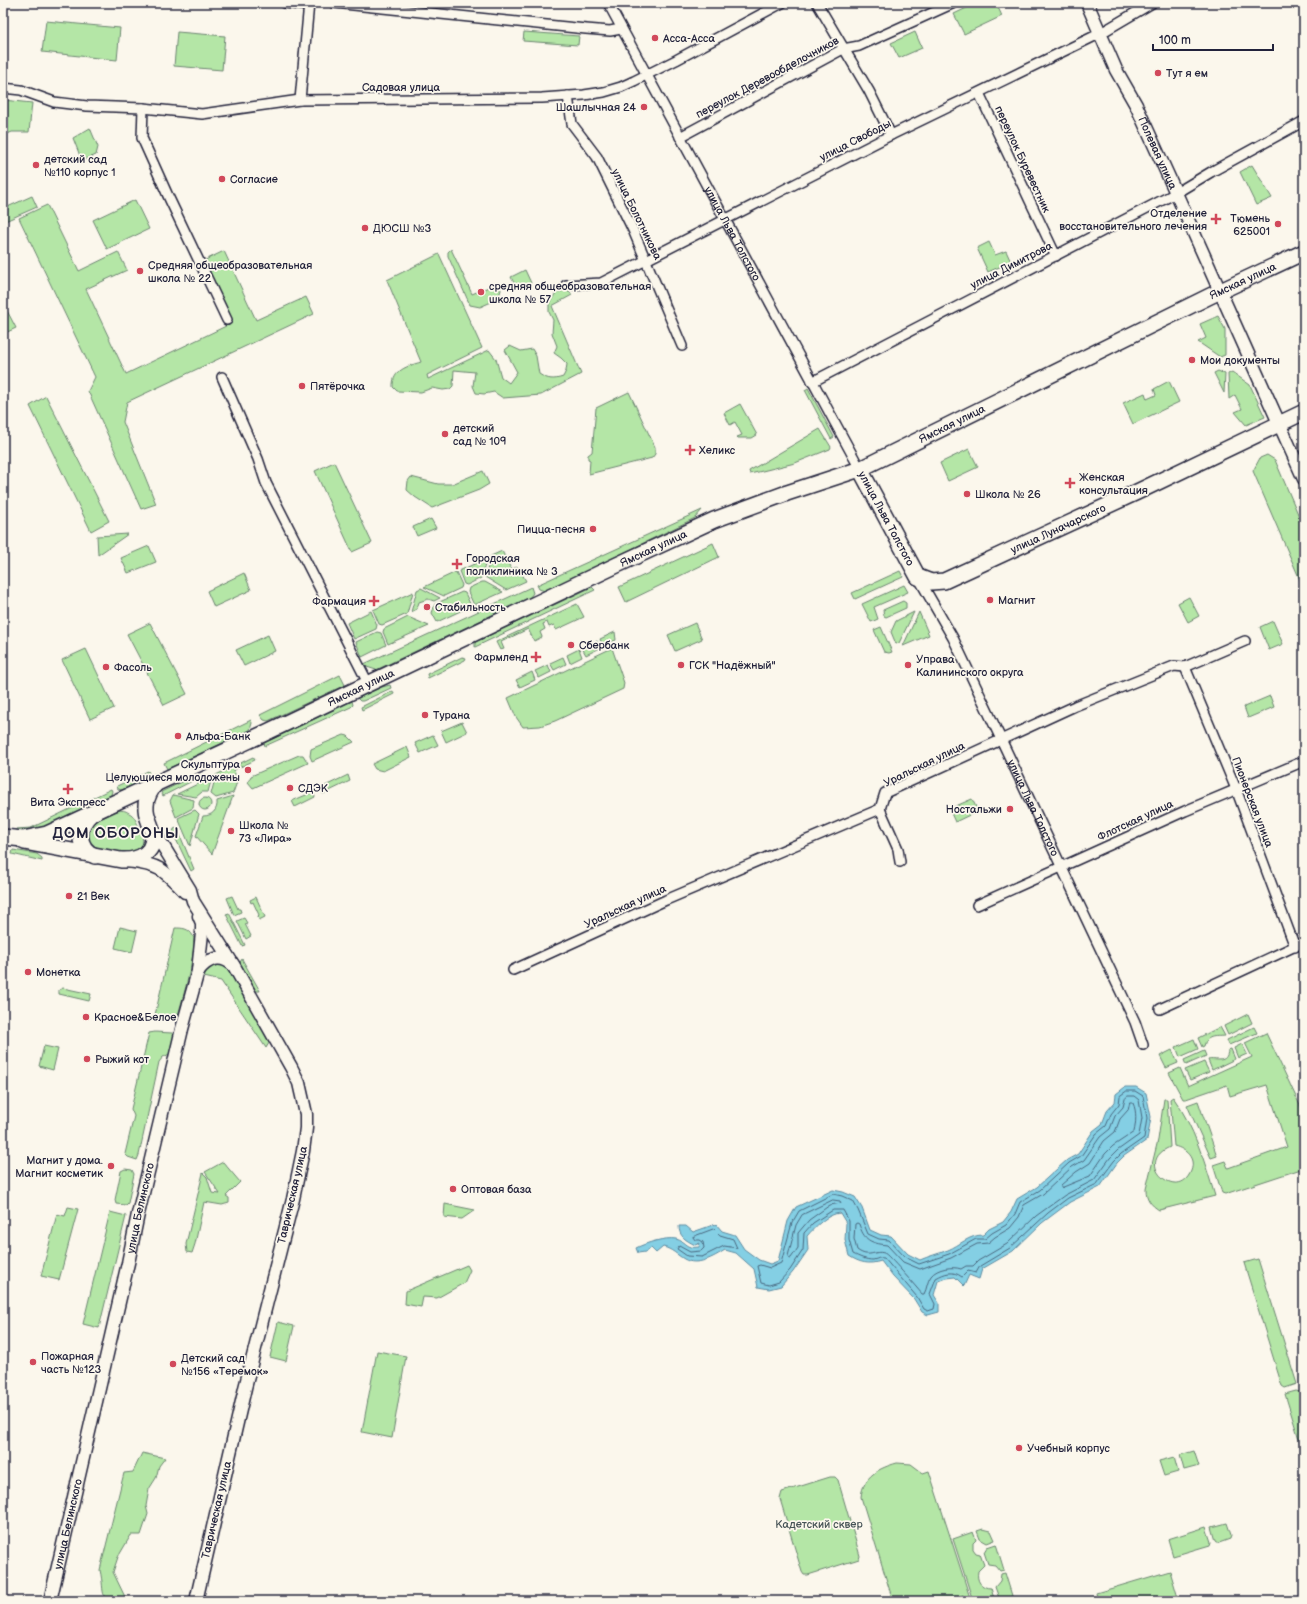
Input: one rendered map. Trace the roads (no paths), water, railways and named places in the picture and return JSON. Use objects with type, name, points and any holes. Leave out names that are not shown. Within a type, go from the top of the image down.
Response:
[{"type":"main road","name":"Ямская улица","points":[[7,838],[28,839],[47,834],[263,734],[714,520],[787,493],[860,469],[1304,252]]},
{"type":"main road","name":"улица Луначарского","points":[[918,577],[931,582],[944,581],[1137,492],[1304,412]]},
{"type":"main road","name":"улица Льва Толстого","points":[[860,469],[918,577]]},
{"type":"main road","points":[[7,838],[98,857],[121,860],[134,860],[140,858],[150,849],[153,836],[146,814],[146,800],[152,787],[158,782]]},
{"type":"main road","points":[[110,805],[118,804],[133,806],[139,809],[149,821]]},
{"type":"main road","points":[[95,811],[84,822],[81,828],[80,836],[85,849],[98,857]]},
{"type":"street","points":[[284,3],[309,4],[300,100]]},
{"type":"street","points":[[334,3],[586,29],[610,31],[621,29]]},
{"type":"street","name":"улица Льва Толстого","points":[[608,3],[860,469]]},
{"type":"street","name":"Садовая улица","points":[[3,88],[21,90],[54,102],[87,106],[143,108],[202,114],[300,100],[542,98],[568,96],[604,92],[621,87],[782,3]]},
{"type":"street","points":[[816,3],[869,91],[890,135]]},
{"type":"street","name":"переулок Деревообделочников","points":[[680,137],[843,49],[859,46],[954,3]]},
{"type":"street","name":"Полевая улица","points":[[1087,3],[1116,70],[1136,105],[1304,479]]},
{"type":"street","name":"улица Свободы","points":[[566,285],[601,283],[890,135],[1101,33],[1152,3]]},
{"type":"street","name":"переулок Буревестник","points":[[979,93],[1056,256]]},
{"type":"street","name":"улица Болотникова","points":[[568,96],[572,124],[597,157],[646,260],[682,346]]},
{"type":"street","points":[[143,108],[142,138],[227,320]]},
{"type":"street","name":"улица Димитрова","points":[[812,382],[1176,193],[1211,172],[1304,122]]},
{"type":"street","points":[[222,377],[258,459],[266,483],[368,683]]},
{"type":"street","name":"улица Льва Толстого","points":[[918,577],[953,638],[1002,740],[1135,1022],[1143,1046]]},
{"type":"street","name":"Уральская улица","points":[[513,970],[666,900],[880,809],[885,793],[1075,706],[1174,666],[1185,667],[1245,641]]},
{"type":"street","name":"Пионерская улица","points":[[1185,667],[1236,789],[1295,947]]},
{"type":"street","name":"Флотская улица","points":[[977,905],[1185,811],[1304,761]]},
{"type":"street","points":[[880,809],[898,849],[900,862]]},
{"type":"street","name":"Таврическая улица","points":[[149,821],[190,890],[193,901],[234,966],[299,1083],[304,1105],[306,1128],[298,1174],[244,1388],[196,1601]]},
{"type":"street","name":"улица Белинского","points":[[50,1601],[138,1214],[182,1029],[198,971],[202,942],[202,923],[193,901],[163,870],[151,865],[121,860]]},
{"type":"street","points":[[1160,1009],[1304,942]]},
{"type":"street","points":[[198,971],[211,959],[220,958],[228,960],[234,966]]},
{"type":"water","points":[[1125,1087],[1136,1087],[1146,1093],[1151,1117],[1147,1140],[1124,1156],[1117,1163],[1100,1187],[1070,1202],[1042,1223],[1013,1251],[982,1269],[979,1279],[969,1275],[964,1286],[955,1277],[938,1281],[934,1295],[939,1303],[939,1312],[928,1315],[922,1312],[914,1299],[893,1277],[881,1261],[865,1263],[849,1256],[845,1240],[846,1223],[840,1213],[826,1218],[810,1232],[807,1236],[808,1250],[793,1272],[781,1286],[769,1289],[758,1287],[754,1269],[736,1253],[725,1250],[711,1258],[700,1262],[694,1262],[684,1259],[663,1247],[656,1253],[651,1248],[645,1252],[638,1253],[636,1248],[645,1244],[667,1239],[680,1240],[688,1246],[699,1247],[700,1243],[695,1245],[682,1236],[679,1226],[686,1226],[693,1232],[716,1224],[722,1231],[735,1235],[744,1249],[759,1260],[770,1264],[778,1261],[788,1221],[796,1207],[833,1190],[855,1197],[862,1208],[870,1230],[881,1235],[891,1236],[908,1254],[920,1260],[948,1250],[978,1235],[983,1235],[989,1229],[1003,1222],[1011,1212],[1017,1199],[1037,1187],[1067,1160],[1078,1154],[1093,1131],[1102,1124],[1107,1111],[1115,1102],[1116,1094]]},
{"type":"place","name":"Асса-Асса","points":[[655,38]]},
{"type":"place","name":"Тут я ем","points":[[1158,73]]},
{"type":"place","name":"Шашлычная 24","points":[[644,107]]},
{"type":"place","name":"детский сад №110 корпус 1","points":[[36,165]]},
{"type":"place","name":"Согласие","points":[[222,179]]},
{"type":"place","name":"Отделение восстановительного лечения","points":[[1216,219]]},
{"type":"place","name":"Тюмень 625001","points":[[1278,224]]},
{"type":"place","name":"ДЮСШ №3","points":[[365,228]]},
{"type":"place","name":"Средняя общеобразовательная школа № 22","points":[[140,271]]},
{"type":"place","name":"средняя общеобразовательная школа № 57","points":[[481,292]]},
{"type":"place","name":"Мои документы","points":[[1192,360]]},
{"type":"place","name":"Пятёрочка","points":[[302,386]]},
{"type":"place","name":"детский сад № 109","points":[[445,434]]},
{"type":"place","name":"Хеликс","points":[[690,450]]},
{"type":"place","name":"Женская консультация","points":[[1070,483]]},
{"type":"place","name":"Школа № 26","points":[[967,494]]},
{"type":"place","name":"Пицца-песня","points":[[593,529]]},
{"type":"place","name":"Городская поликлиника № 3","points":[[457,564]]},
{"type":"place","name":"Магнит","points":[[990,600]]},
{"type":"place","name":"Фармация","points":[[374,601]]},
{"type":"place","name":"Стабильность","points":[[427,607]]},
{"type":"place","name":"Сбербанк","points":[[571,645]]},
{"type":"place","name":"Фармленд","points":[[536,657]]},
{"type":"place","name":"ГСК \"Надёжный\"","points":[[681,665]]},
{"type":"place","name":"Управа Калининского округа","points":[[908,665]]},
{"type":"place","name":"Фасоль","points":[[106,667]]},
{"type":"place","name":"Турана","points":[[425,715]]},
{"type":"place","name":"Альфа-Банк","points":[[178,736]]},
{"type":"place","name":"Скульптура Целующиеся молодожены","points":[[248,770]]},
{"type":"place","name":"СДЭК","points":[[290,788]]},
{"type":"place","name":"Вита Экспресс","points":[[68,789]]},
{"type":"place","name":"Ностальжи","points":[[1010,809]]},
{"type":"place","name":"Школа № 73 «Лира»","points":[[231,831]]},
{"type":"place","name":"21 Век","points":[[69,896]]},
{"type":"place","name":"Монетка","points":[[28,972]]},
{"type":"place","name":"Красное&Белое","points":[[86,1017]]},
{"type":"place","name":"Рыжий кот","points":[[87,1059]]},
{"type":"place","name":"Магнит у дома. Магнит косметик","points":[[111,1166]]},
{"type":"place","name":"Оптовая база","points":[[453,1189]]},
{"type":"place","name":"Пожарная часть №123","points":[[33,1362]]},
{"type":"place","name":"Детский сад №156 «Теремок»","points":[[173,1364]]},
{"type":"place","name":"Учебный корпус","points":[[1019,1448]]},
{"type":"district","name":"ДОМ ОБОРОНЫ","points":[[116,833]]},
{"type":"park label","name":"Кадетский сквер","points":[[819,1524]]}]
